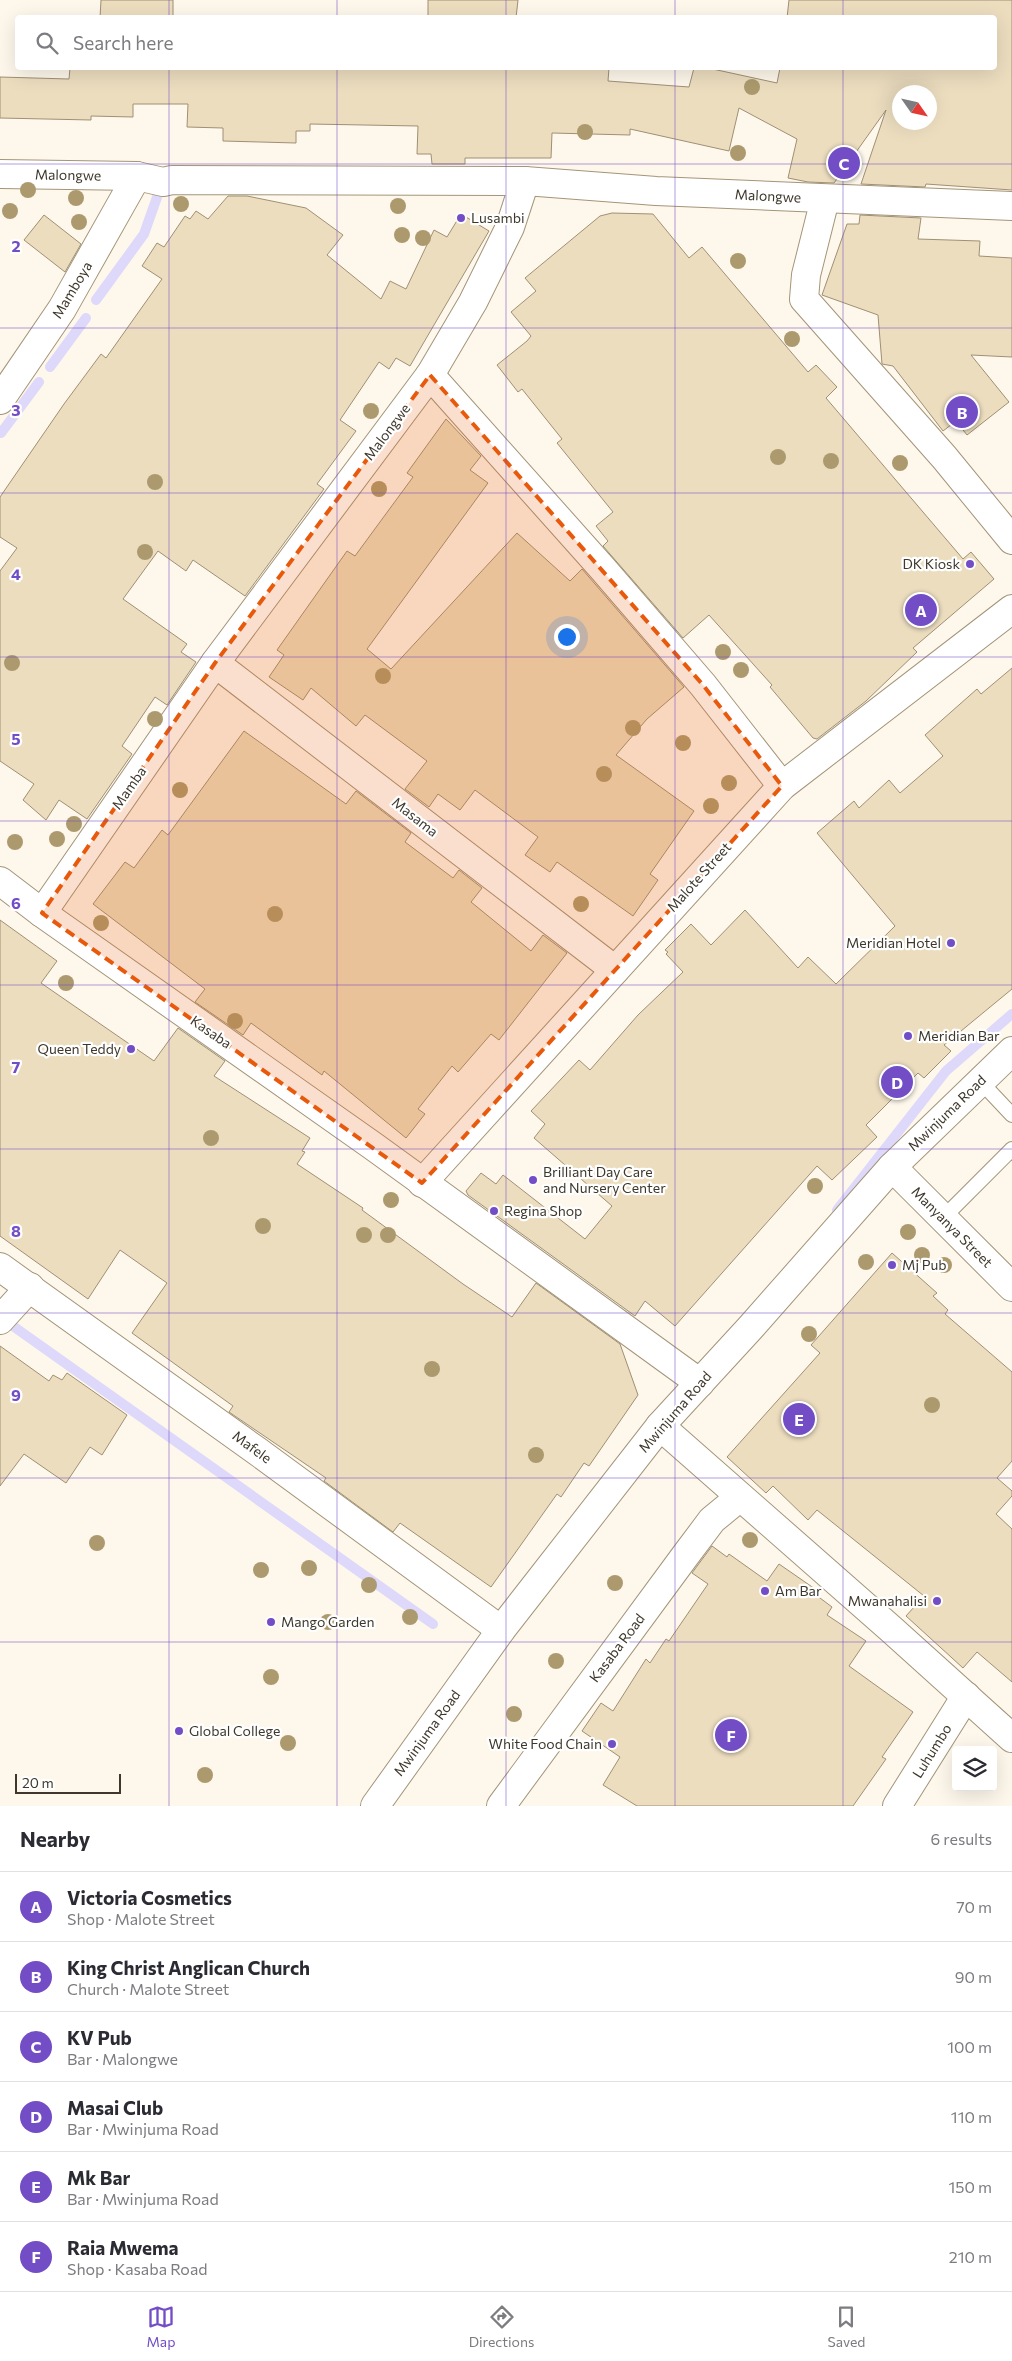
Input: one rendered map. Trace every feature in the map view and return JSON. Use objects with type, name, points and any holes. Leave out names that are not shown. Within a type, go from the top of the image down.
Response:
[{"type":"street","name":"Malongwe","points":[[0,174],[137,176],[163,182],[172,180],[525,181],[656,191],[1012,206]]},
{"type":"street","name":"Mamboya","points":[[0,400],[62,309],[137,176]]},
{"type":"street","name":"Malongwe","points":[[216,663],[430,375],[473,302],[510,227],[525,181]]},
{"type":"street","points":[[825,199],[806,275],[804,299],[944,457],[1012,540]]},
{"type":"street","points":[[430,375],[603,569],[703,685],[782,786]]},
{"type":"street","name":"Malote Street","points":[[422,1183],[782,786],[1012,609]]},
{"type":"street","name":"Mamba","points":[[42,913],[216,663]]},
{"type":"street","name":"Masama","points":[[216,663],[614,970]]},
{"type":"street","name":"Kasaba","points":[[0,881],[42,913],[365,1140],[700,1383]]},
{"type":"street","name":"Mwinjuma Road","points":[[375,1806],[501,1630],[660,1426],[892,1167],[1012,1051]]},
{"type":"street","name":"Manyanya Street","points":[[892,1167],[1012,1287]]},
{"type":"street","name":"Mafele","points":[[0,1267],[501,1630]]},
{"type":"street","points":[[0,1320],[30,1287]]},
{"type":"street","points":[[660,1426],[1012,1738]]},
{"type":"street","name":"Kasaba Road","points":[[501,1806],[712,1520],[740,1497]]},
{"type":"street","name":"Luhumbo","points":[[897,1806],[966,1696]]},
{"type":"lane","points":[[980,1081],[1012,1114]]},
{"type":"lane","points":[[943,1218],[1012,1149]]},
{"type":"highlighted area","points":[[430,375],[703,685],[782,786],[422,1183],[42,913],[215,663]]},
{"type":"building","points":[[101,0],[173,0],[173,15],[100,15]]},
{"type":"building","points":[[428,0],[518,0],[516,15],[428,15]]},
{"type":"building","points":[[789,0],[1012,0],[1012,190],[926,184],[925,187],[861,184],[886,110],[834,183],[808,182],[788,178],[797,139],[739,108],[729,151],[630,129],[630,135],[552,133],[551,158],[465,158],[465,164],[432,164],[431,154],[417,154],[418,126],[310,124],[310,131],[296,131],[296,143],[223,141],[223,128],[187,127],[188,104],[133,104],[133,117],[91,116],[91,120],[0,118],[0,77],[69,79],[70,70],[609,70],[608,81],[689,87],[693,70],[717,70],[777,83],[780,70],[997,70],[997,15],[787,15]]},
{"type":"building","points":[[228,196],[247,196],[306,208],[343,235],[327,255],[381,299],[390,281],[406,289],[434,230],[447,237],[461,214],[489,231],[410,366],[396,358],[389,369],[379,362],[340,420],[356,431],[317,484],[324,489],[245,596],[193,560],[186,571],[158,551],[123,599],[187,644],[181,652],[196,662],[167,705],[155,697],[122,746],[132,754],[87,819],[59,800],[46,820],[23,800],[34,784],[0,761],[0,571],[17,548],[0,537],[0,497],[101,354],[106,358],[162,279],[142,266],[157,243],[164,247],[185,216],[190,219],[196,211],[208,219]]},
{"type":"building","points":[[612,213],[653,214],[689,258],[702,247],[808,372],[816,365],[837,387],[826,398],[963,559],[971,552],[994,579],[913,648],[917,652],[866,701],[817,739],[813,738],[770,687],[772,685],[709,615],[683,638],[603,546],[608,541],[596,526],[613,512],[557,443],[562,439],[522,389],[518,392],[497,365],[531,336],[511,312],[536,291],[525,278],[600,216]]},
{"type":"building","points":[[44,215],[81,244],[65,272],[24,240]]},
{"type":"building","points":[[860,215],[921,218],[918,239],[980,241],[979,256],[1012,258],[1012,357],[971,355],[1009,402],[967,435],[956,421],[943,431],[893,366],[882,364],[878,315],[822,295],[847,224],[859,224]]},
{"type":"building","points":[[446,419],[481,456],[470,470],[488,483],[367,649],[391,669],[517,533],[570,581],[582,569],[684,687],[647,719],[616,755],[694,811],[650,874],[658,880],[633,916],[557,862],[550,872],[525,855],[538,837],[475,790],[460,810],[438,794],[429,807],[405,789],[427,761],[365,715],[356,726],[311,688],[303,700],[269,677],[284,655],[277,650],[347,551],[355,556],[413,477],[407,473]]},
{"type":"building","points":[[1012,668],[1012,989],[944,1045],[951,1051],[924,1078],[918,1073],[866,1125],[877,1137],[832,1180],[817,1166],[675,1326],[645,1301],[635,1316],[468,1195],[466,1191],[481,1173],[496,1184],[503,1175],[585,1239],[612,1206],[534,1138],[545,1124],[531,1111],[579,1060],[590,1070],[638,1015],[683,972],[666,954],[668,952],[665,950],[691,924],[711,945],[745,910],[798,968],[808,957],[836,984],[895,926],[817,833],[854,801],[859,808],[889,780],[900,793],[943,756],[925,735],[977,689],[981,694]]},
{"type":"building","points":[[244,731],[346,804],[356,791],[411,833],[405,842],[453,878],[459,870],[482,888],[471,902],[531,951],[543,935],[567,953],[499,1040],[491,1034],[458,1072],[452,1066],[418,1109],[425,1114],[406,1138],[324,1071],[322,1075],[251,1023],[243,1035],[195,1002],[205,989],[93,904],[125,862],[134,868],[162,830],[168,835]]},
{"type":"building","points":[[0,920],[57,961],[41,983],[154,1061],[178,1028],[225,1061],[214,1076],[310,1138],[302,1151],[305,1152],[297,1164],[363,1208],[362,1210],[463,1284],[512,1317],[536,1283],[620,1344],[638,1395],[589,1466],[584,1463],[561,1497],[557,1494],[491,1587],[400,1523],[393,1532],[324,1481],[326,1478],[229,1412],[233,1406],[132,1333],[167,1283],[120,1250],[88,1299],[0,1236]]},
{"type":"building","points":[[892,1253],[937,1293],[933,1296],[948,1310],[945,1314],[1012,1372],[1012,1461],[997,1478],[1012,1491],[1012,1496],[996,1514],[1012,1529],[1012,1682],[977,1652],[963,1668],[906,1616],[924,1596],[817,1510],[808,1520],[773,1486],[766,1493],[727,1457],[820,1353],[811,1345]]},
{"type":"building","points":[[0,1346],[49,1381],[53,1375],[62,1380],[67,1373],[127,1415],[102,1455],[90,1447],[66,1483],[24,1454],[0,1486]]},
{"type":"building","points":[[712,1546],[727,1557],[729,1554],[767,1581],[779,1564],[818,1591],[816,1595],[832,1607],[827,1615],[866,1641],[849,1666],[913,1712],[882,1757],[886,1759],[853,1806],[637,1806],[603,1785],[620,1757],[582,1731],[601,1703],[613,1711],[646,1659],[650,1663],[666,1639],[669,1641],[708,1584],[692,1573]]},
{"type":"waterway","points":[[96,300],[144,234],[162,183]]},
{"type":"waterway","points":[[50,367],[86,318]]},
{"type":"waterway","points":[[1,433],[39,382]]},
{"type":"waterway","points":[[837,1210],[946,1071],[1012,1014]]},
{"type":"waterway","points":[[3,1319],[433,1624]]},
{"type":"place","name":"KV Pub","points":[[844,163]]},
{"type":"place","name":"Lusambi","points":[[461,218]]},
{"type":"place","name":"King Christ Anglican Church","points":[[962,412]]},
{"type":"place","name":"DK Kiosk","points":[[970,564]]},
{"type":"place","name":"Victoria Cosmetics","points":[[921,610]]},
{"type":"place","name":"Meridian Hotel","points":[[951,943]]},
{"type":"place","name":"Meridian Bar","points":[[908,1036]]},
{"type":"place","name":"Queen Teddy","points":[[131,1049]]},
{"type":"place","name":"Masai Club","points":[[897,1082]]},
{"type":"place","name":"Brilliant Day Care and Nursery Center","points":[[533,1180]]},
{"type":"place","name":"Regina Shop","points":[[494,1211]]},
{"type":"place","name":"Mj Pub","points":[[892,1265]]},
{"type":"place","name":"Mk Bar","points":[[799,1419]]},
{"type":"place","name":"Am Bar","points":[[765,1591]]},
{"type":"place","name":"Mwanahalisi","points":[[937,1601]]},
{"type":"place","name":"Mango Garden","points":[[271,1622]]},
{"type":"place","name":"Global College","points":[[179,1731]]},
{"type":"place","name":"Raia Mwema","points":[[731,1735]]},
{"type":"place","name":"White Food Chain","points":[[612,1744]]}]
